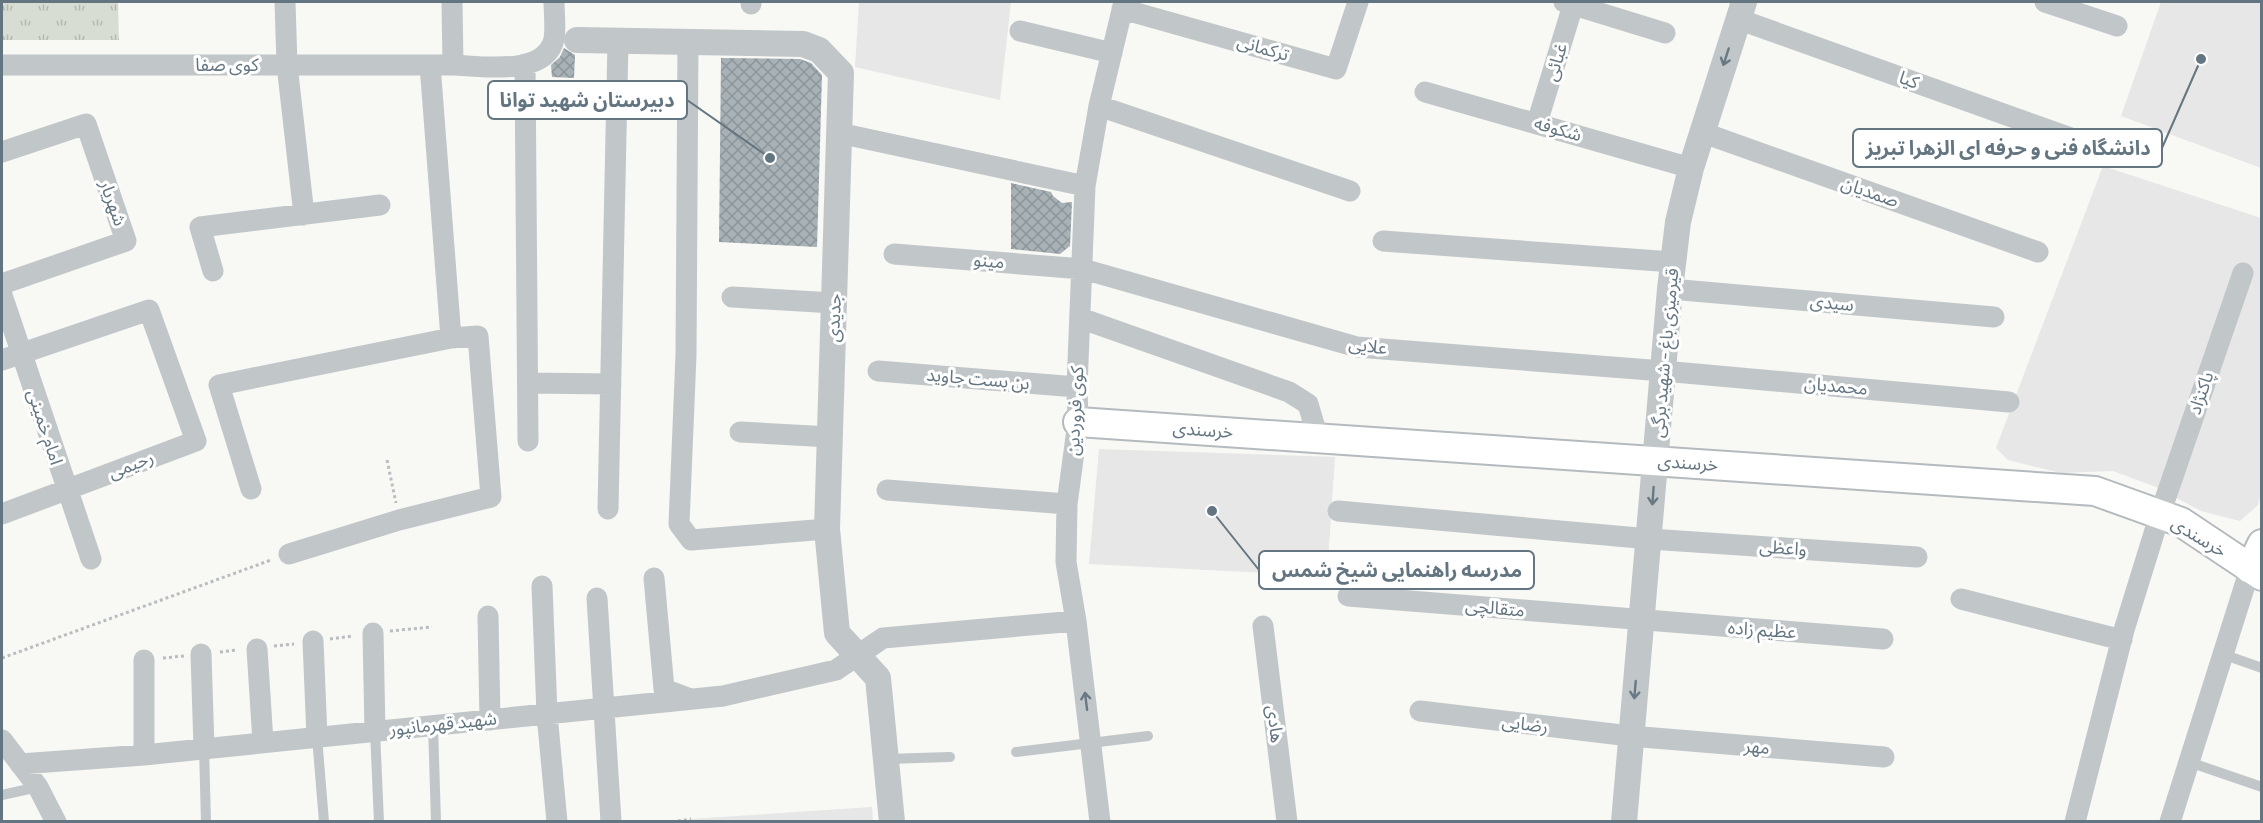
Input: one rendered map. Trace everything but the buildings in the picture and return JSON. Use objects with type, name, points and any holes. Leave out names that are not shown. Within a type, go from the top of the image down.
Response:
[{"type":"main road","name":"خرسندی","points":[[1078,422],[2095,491],[2181,522],[2256,573]]},
{"type":"main road","points":[[2256,573],[2262,544]]},
{"type":"street","points":[[285,2],[287,65],[304,215]]},
{"type":"street","points":[[452,2],[453,65]]},
{"type":"street","points":[[528,441],[528,383],[516,66],[547,55],[565,40],[554,2]]},
{"type":"street","name":"ترکمانی","points":[[1123,5],[1336,69],[1358,2]]},
{"type":"street","points":[[1571,2],[1665,33]]},
{"type":"street","name":"غبائی","points":[[1537,123],[1571,2]]},
{"type":"street","points":[[2045,2],[2117,26]]},
{"type":"street","name":"کوی فروردین","points":[[1100,822],[1076,621],[1066,562],[1067,504],[1078,422],[1077,387],[1085,186],[1099,106],[1123,5]]},
{"type":"street","name":"قیرمیزی باغ - شهید برگی","points":[[1624,822],[1670,289],[1678,222],[1690,168],[1741,10]]},
{"type":"street","name":"کیا","points":[[1741,10],[2079,141]]},
{"type":"street","points":[[1020,31],[1112,53]]},
{"type":"street","name":"جدیدی","points":[[565,40],[803,44],[819,50],[841,73],[827,529],[837,633],[878,678],[892,822]]},
{"type":"street","points":[[608,510],[618,41]]},
{"type":"street","points":[[688,43],[686,354],[679,524],[691,540],[827,529]]},
{"type":"street","name":"کوی صفا","points":[[2,65],[516,66]]},
{"type":"street","points":[[430,65],[451,338]]},
{"type":"street","name":"شکوفه","points":[[1425,92],[1690,168]]},
{"type":"street","points":[[1099,106],[1350,191]]},
{"type":"street","name":"شهریار","points":[[2,152],[86,124],[126,241],[2,284]]},
{"type":"street","name":"صمدیان","points":[[1701,132],[2038,252]]},
{"type":"street","points":[[839,133],[1085,186]]},
{"type":"street","points":[[213,271],[200,227],[380,205]]},
{"type":"street","points":[[1383,242],[1674,262]]},
{"type":"street","name":"مینو","points":[[894,254],[1083,269]]},
{"type":"street","name":"علایی","points":[[1083,269],[1358,347],[1663,371]]},
{"type":"street","name":"پاکنژاد","points":[[2075,822],[2122,640],[2160,514],[2243,273]]},
{"type":"street","name":"سیدی","points":[[1670,289],[1994,317]]},
{"type":"street","name":"امام خمینی","points":[[2,295],[11,357],[66,490],[91,559]]},
{"type":"street","points":[[732,297],[834,303]]},
{"type":"street","name":"رحیمی","points":[[2,514],[196,441],[149,310],[11,357]]},
{"type":"street","points":[[1080,318],[1289,392],[1308,404],[1318,438]]},
{"type":"street","points":[[251,489],[219,385],[451,338],[478,336],[491,497],[399,520],[289,554]]},
{"type":"street","name":"بن بست جاوید","points":[[878,371],[1077,387]]},
{"type":"street","name":"محمدیان","points":[[1663,371],[2009,402]]},
{"type":"street","points":[[528,383],[611,384]]},
{"type":"street","points":[[740,432],[830,437]]},
{"type":"street","points":[[887,490],[1067,504]]},
{"type":"street","name":"واعظی","points":[[1338,511],[1650,539],[1917,557]]},
{"type":"street","points":[[2170,822],[2222,654],[2256,573]]},
{"type":"street","points":[[654,578],[663,689],[691,699]]},
{"type":"street","points":[[542,586],[547,714],[557,822]]},
{"type":"street","name":"متقالچی","points":[[1348,596],[1641,620]]},
{"type":"street","points":[[597,598],[611,822]]},
{"type":"street","points":[[1961,599],[2122,640]]},
{"type":"street","points":[[488,616],[490,720]]},
{"type":"street","name":"عظیم زاده","points":[[1641,620],[1883,639]]},
{"type":"street","name":"شهید قهرمانپور","points":[[20,765],[723,696],[836,670],[883,638],[1076,621]]},
{"type":"street","name":"هادی","points":[[1263,626],[1287,822]]},
{"type":"street","points":[[373,633],[375,731]]},
{"type":"street","points":[[313,641],[317,737]]},
{"type":"street","points":[[257,649],[263,742]]},
{"type":"street","points":[[201,654],[204,748]]},
{"type":"street","points":[[144,660],[144,754]]},
{"type":"street","name":"رضایی","points":[[1420,711],[1630,736]]},
{"type":"street","name":"مهر","points":[[1630,736],[1884,757]]},
{"type":"street","points":[[2,740],[38,787],[56,822]]},
{"type":"lane","points":[[2222,654],[2262,668]]},
{"type":"lane","points":[[433,725],[436,822]]},
{"type":"lane","points":[[375,731],[379,822]]},
{"type":"lane","points":[[1016,752],[1148,736]]},
{"type":"lane","points":[[317,737],[324,822]]},
{"type":"lane","points":[[204,748],[206,822]]},
{"type":"lane","points":[[886,759],[950,757]]},
{"type":"lane","points":[[2189,762],[2262,787]]},
{"type":"lane","points":[[2,795],[38,787]]},
{"type":"path","points":[[387,460],[399,520]]},
{"type":"path","points":[[2,658],[289,554]]},
{"type":"path","points":[[144,660],[257,649],[432,627]]},
{"type":"path","points":[[672,822],[692,819]]},
{"type":"shaded area","points":[[859,2],[1011,2],[1000,100],[855,67]]},
{"type":"shaded area","points":[[2161,2],[2261,2],[2261,168],[2121,116]]},
{"type":"shaded area","points":[[2103,166],[2261,218],[2261,495],[2258,505],[2240,521],[2201,511],[2156,487],[2113,471],[2061,473],[2008,460],[1996,448]]},
{"type":"shaded area","points":[[1099,449],[1335,457],[1327,576],[1089,564]]},
{"type":"shaded area","points":[[872,807],[873,821],[692,821],[691,819]]},
{"type":"green space","points":[[2,2],[118,2],[119,40],[2,40]]},
{"type":"place","name":"دانشگاه فنی و حرفه ای الزهرا تبریز","points":[[2201,59]]},
{"type":"place","name":"دبیرستان شهید توانا","points":[[770,158]]},
{"type":"place","name":"مدرسه راهنمایی شیخ شمس","points":[[1212,511]]}]
